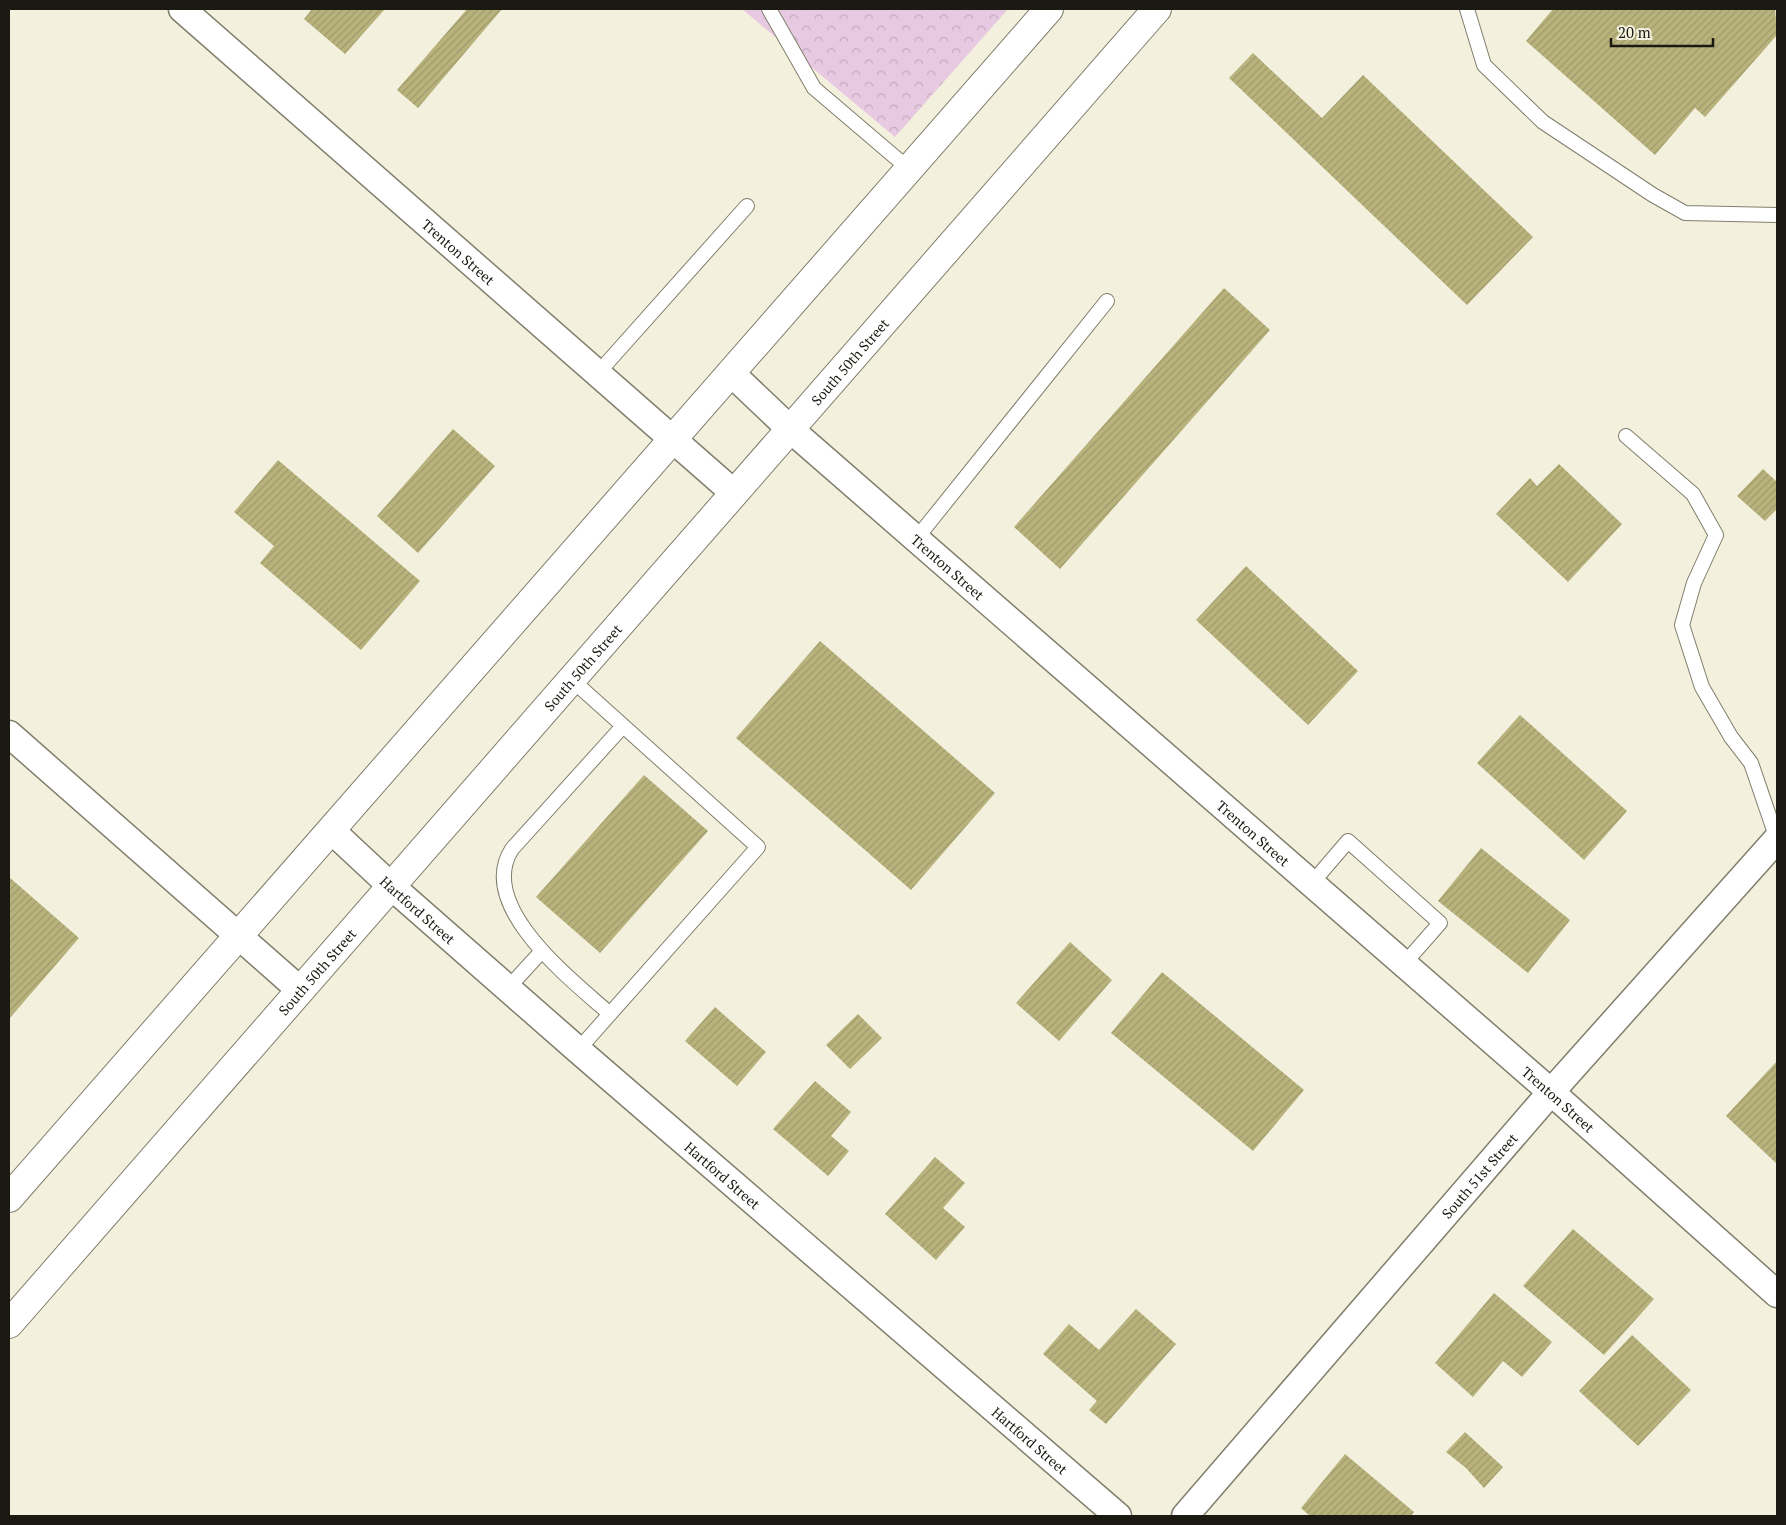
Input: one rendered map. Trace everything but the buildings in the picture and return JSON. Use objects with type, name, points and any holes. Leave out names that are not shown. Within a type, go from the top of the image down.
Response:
[{"type":"main road","points":[[9,1198],[1049,9]]},
{"type":"main road","name":"South 50th Street","points":[[9,1324],[1157,9]]},
{"type":"street","name":"Trenton Street","points":[[182,9],[734,493]]},
{"type":"street","name":"Trenton Street","points":[[731,373],[790,429],[1312,883],[1777,1294]]},
{"type":"street","points":[[9,734],[300,990]]},
{"type":"street","name":"Hartford Street","points":[[331,830],[391,886],[578,1050],[1118,1516]]},
{"type":"street","name":"South 51st Street","points":[[1185,1516],[1550,1092],[1777,839]]},
{"type":"lane","points":[[769,9],[814,88],[908,169]]},
{"type":"lane","points":[[1467,9],[1484,65],[1551,127],[1653,195],[1685,213],[1777,216]]},
{"type":"lane","points":[[598,373],[747,206]]},
{"type":"lane","points":[[916,539],[1107,301]]},
{"type":"lane","points":[[1626,436],[1693,494],[1716,535],[1694,583],[1682,626],[1702,687],[1731,737],[1751,764],[1777,839]]},
{"type":"lane","points":[[571,678],[758,847],[578,1050]]},
{"type":"lane","points":[[610,1014],[541,952],[516,915],[503,884],[504,862],[512,849],[623,726]]},
{"type":"lane","points":[[1312,883],[1348,841],[1440,923],[1404,964]]},
{"type":"lane","points":[[508,988],[541,952]]},
{"type":"green space","points":[[742,9],[1008,9],[895,137]]}]
